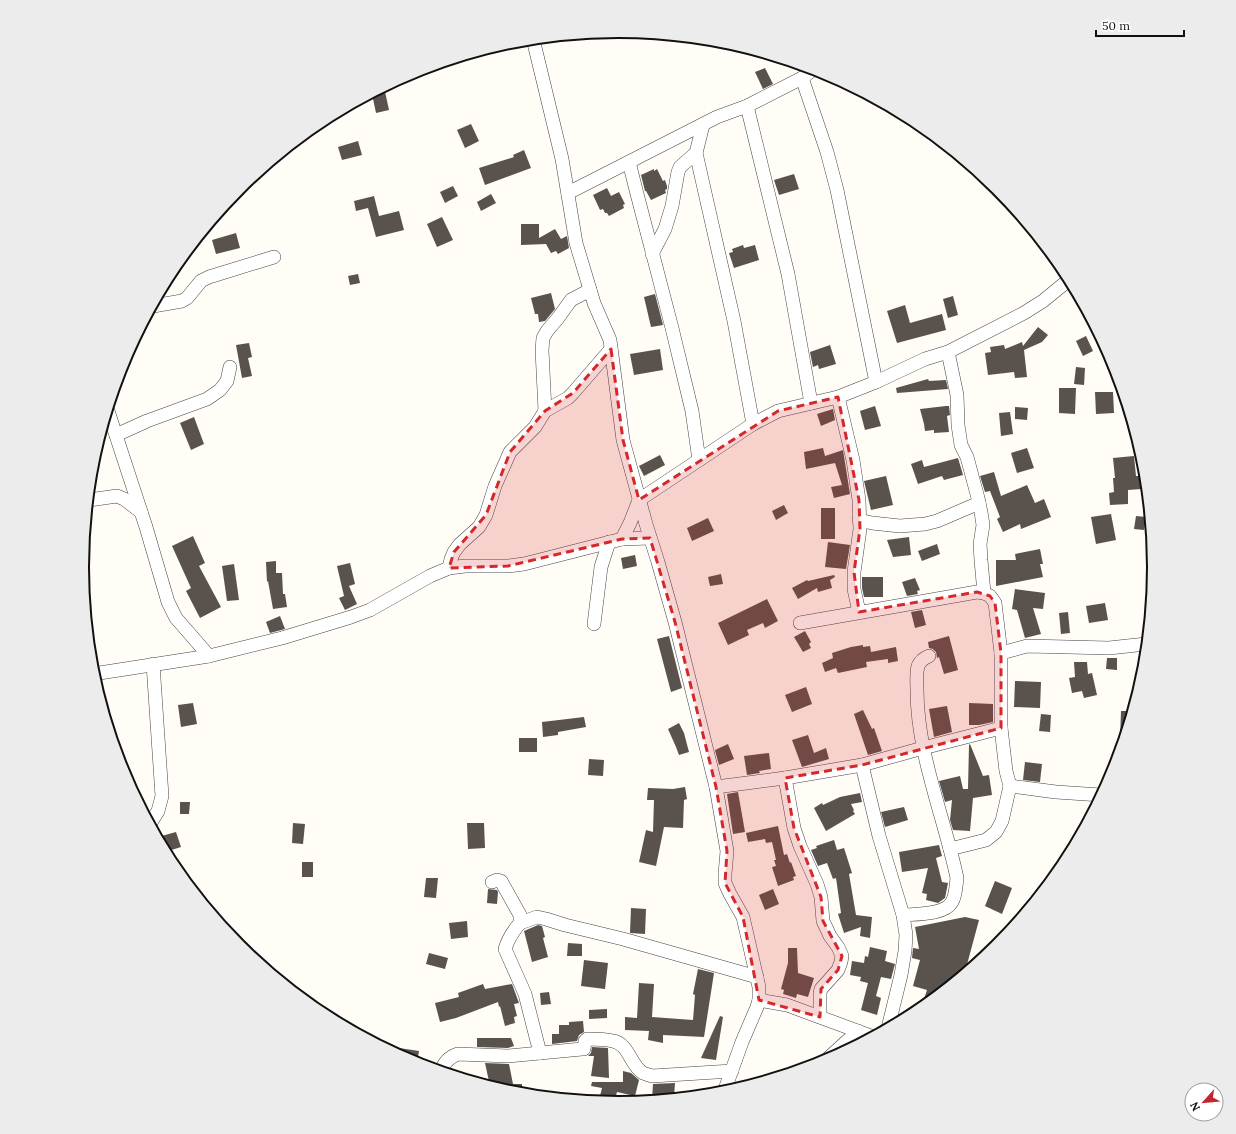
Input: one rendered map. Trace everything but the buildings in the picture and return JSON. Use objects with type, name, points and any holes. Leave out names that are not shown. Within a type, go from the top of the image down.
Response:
[{"type":"street","points":[[534,45],[562,160],[576,243],[594,303],[610,340],[623,440],[675,622],[716,787],[727,851],[725,883],[743,917],[759,987],[758,1007],[742,1042],[727,1085]]},
{"type":"street","points":[[568,193],[717,117],[747,106],[808,74]]},
{"type":"street","points":[[802,78],[827,152],[837,190],[876,382]]},
{"type":"street","points":[[747,106],[788,274],[812,403]]},
{"type":"street","points":[[703,124],[696,152],[734,322],[753,424]]},
{"type":"street","points":[[652,254],[666,229],[680,167],[696,152]]},
{"type":"street","points":[[629,162],[692,410],[699,460]]},
{"type":"street","points":[[158,305],[182,301],[188,298],[201,281],[209,277],[274,257]]},
{"type":"street","points":[[622,539],[639,500],[753,424],[778,411],[838,397],[876,382],[925,359],[948,352],[1024,313],[1043,301],[1064,284]]},
{"type":"street","points":[[545,411],[542,350],[543,338],[546,331],[571,300],[590,290]]},
{"type":"street","points":[[450,568],[451,559],[454,552],[460,544],[479,527],[486,515],[495,486],[510,452],[535,427],[545,411],[568,398],[611,349]]},
{"type":"street","points":[[948,352],[957,396],[958,425],[961,445],[967,457],[983,525],[980,544],[984,593]]},
{"type":"street","points":[[116,435],[147,421],[206,399],[220,390],[227,381],[230,367]]},
{"type":"street","points":[[838,397],[853,460],[859,500],[860,529],[854,572],[854,589],[859,612]]},
{"type":"street","points":[[110,418],[168,602],[176,618],[208,656]]},
{"type":"street","points":[[94,499],[117,496],[124,499],[141,512]]},
{"type":"street","points":[[860,520],[900,526],[925,524],[979,503]]},
{"type":"street","points":[[100,673],[208,656],[282,638],[351,617],[377,606],[430,576],[450,568],[524,564],[622,539],[650,538]]},
{"type":"street","points":[[594,624],[601,567],[608,542]]},
{"type":"street","points":[[800,623],[977,592],[990,596],[995,604],[1001,653],[1001,728],[1006,771],[1010,786],[1002,821],[996,832],[986,840],[950,849]]},
{"type":"street","points":[[1001,653],[1027,646],[1109,648],[1141,645]]},
{"type":"street","points":[[902,915],[939,912],[952,903],[955,895],[957,878],[923,748],[917,701],[917,672],[919,665],[924,658],[929,656]]},
{"type":"street","points":[[153,664],[162,796],[158,811],[153,819]]},
{"type":"street","points":[[716,787],[785,778],[862,765],[1001,728]]},
{"type":"street","points":[[862,765],[879,836],[902,915],[906,935],[901,976],[890,1020]]},
{"type":"street","points":[[785,778],[794,828],[821,897],[823,921],[842,956],[838,970],[821,989],[820,1017]]},
{"type":"street","points":[[1010,786],[1056,792],[1095,795]]},
{"type":"street","points":[[492,882],[497,880],[501,881],[520,915],[520,923]]},
{"type":"street","points":[[540,1053],[525,994],[505,949],[506,944],[520,923],[537,917],[565,926],[623,939],[757,977]]},
{"type":"street","points":[[759,1000],[787,1006],[865,1034]]},
{"type":"street","points":[[842,1046],[858,1031]]},
{"type":"street","points":[[443,1066],[446,1060],[458,1054],[508,1056],[584,1049],[585,1041],[588,1039],[614,1041],[621,1045],[629,1053],[632,1062],[642,1073],[652,1076],[678,1073],[732,1071]]},
{"type":"highlighted area","points":[[611,349],[623,440],[639,500],[778,411],[838,397],[859,500],[860,529],[854,572],[859,612],[977,592],[990,596],[995,603],[1001,653],[1001,728],[862,765],[785,778],[794,828],[821,897],[823,921],[842,956],[838,970],[821,989],[820,1017],[759,1000],[743,917],[725,883],[727,851],[716,787],[675,622],[650,538],[622,539],[508,566],[449,568],[454,552],[486,515],[510,452],[545,411],[573,393]]}]
